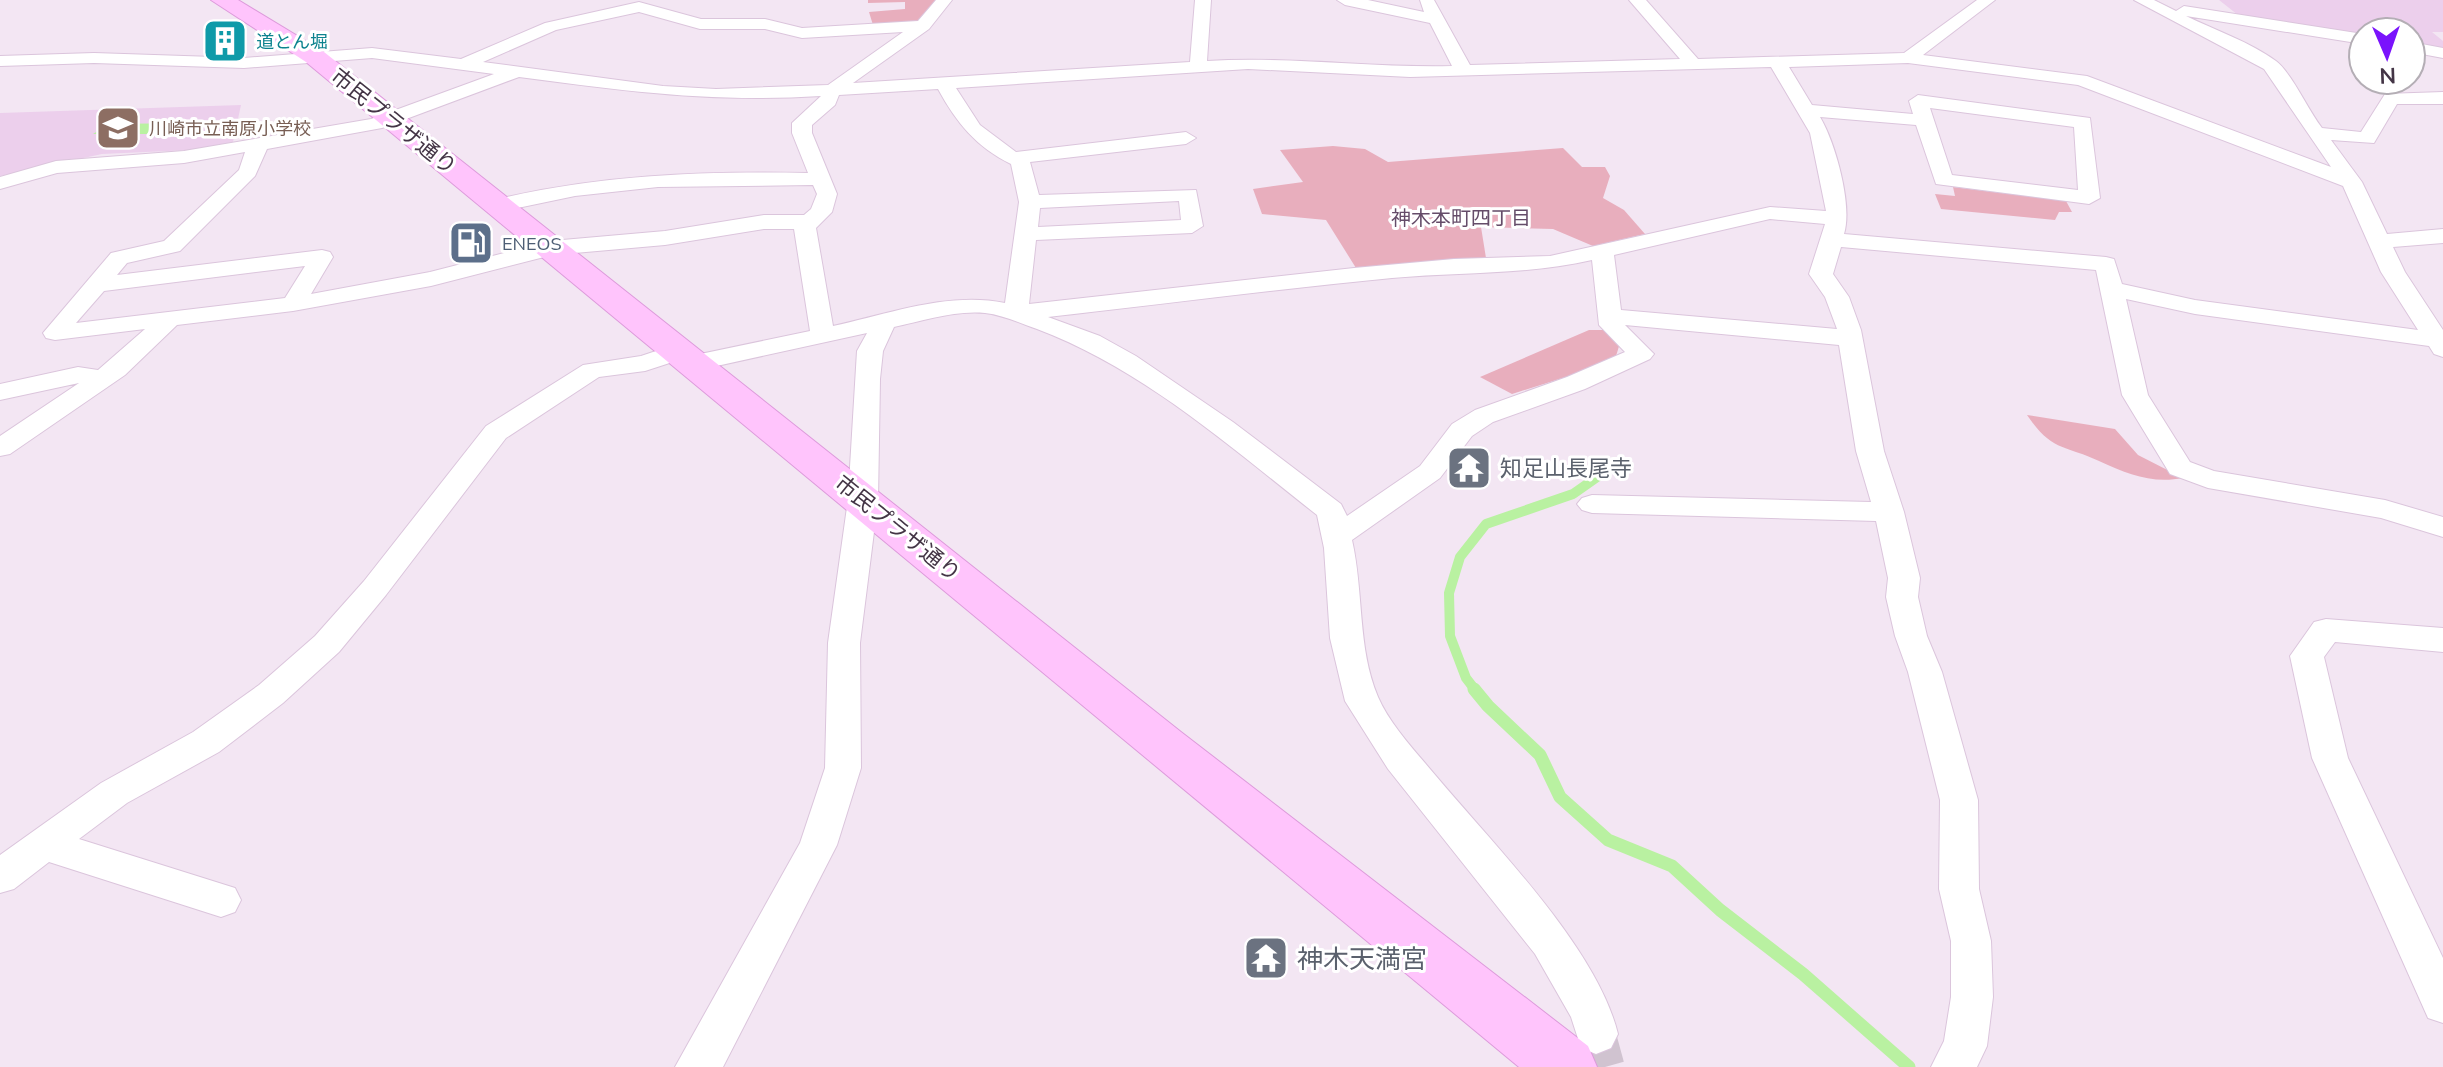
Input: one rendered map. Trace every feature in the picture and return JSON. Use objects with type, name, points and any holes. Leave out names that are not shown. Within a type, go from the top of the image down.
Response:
[{"type":"street","name":"市民プラザ通り","points":[[222,0],[315,57],[1566,1067]]},
{"type":"street","points":[[258,145],[248,172],[172,246],[119,258],[100,284],[55,333],[293,304],[431,279],[551,248],[665,238],[764,222],[808,222],[821,212],[827,194],[802,133],[802,123],[828,101],[832,90],[923,26],[944,0]]},
{"type":"street","points":[[1198,67],[1203,0]]},
{"type":"street","points":[[1345,0],[1435,19]]},
{"type":"street","points":[[1426,0],[1464,71]]},
{"type":"street","points":[[1637,0],[1693,64]]},
{"type":"street","points":[[1908,58],[1987,0]]},
{"type":"street","points":[[463,65],[551,26],[637,3],[700,24],[765,24],[802,33],[923,26]]},
{"type":"street","points":[[2148,3],[2347,36]]},
{"type":"street","points":[[2148,3],[2270,65],[2282,78],[2295,105],[2352,182],[2393,272],[2440,344]]},
{"type":"street","points":[[0,61],[94,58],[244,63],[372,53],[663,91],[716,94],[1075,77],[1248,64],[1410,72],[1908,58],[2081,80],[2352,182]]},
{"type":"street","points":[[1776,60],[1820,133],[1834,229],[1821,274],[1837,297],[1849,330],[1870,451],[1889,512],[1904,578],[1902,597],[1911,636],[1925,672],[1959,800],[1959,889],[1971,941],[1972,997],[1965,1046],[1953,1067]]},
{"type":"street","points":[[0,183],[56,167],[184,157],[392,119],[519,71]]},
{"type":"street","points":[[943,81],[967,125],[992,149],[1020,161],[1030,202],[1016,313]]},
{"type":"street","points":[[2318,133],[2367,139],[2391,98],[2443,98]]},
{"type":"street","points":[[1918,101],[2083,122],[2089,198],[1943,180],[1922,120],[1918,101]]},
{"type":"street","points":[[2411,107],[2432,117]]},
{"type":"street","points":[[1805,110],[1922,120]]},
{"type":"street","points":[[1013,158],[1186,138]]},
{"type":"street","points":[[498,206],[556,193],[632,184],[742,177],[820,179]]},
{"type":"street","points":[[1027,234],[1192,226],[1189,194],[1030,202]]},
{"type":"street","points":[[1016,313],[1354,275],[1454,266],[1550,263],[1770,213],[1834,229],[2106,264],[2135,395],[2180,468],[2208,479],[2385,509],[2443,527]]},
{"type":"street","points":[[808,222],[804,242],[811,266],[814,311],[824,337]]},
{"type":"street","points":[[2378,241],[2443,236]]},
{"type":"street","points":[[1337,537],[1430,472],[1462,430],[1484,416],[1576,383],[1641,354],[1611,325],[1602,253]]},
{"type":"street","points":[[100,284],[322,257],[293,304]]},
{"type":"street","points":[[2113,289],[2195,307],[2440,344]]},
{"type":"street","points":[[0,877],[114,793],[206,742],[271,694],[327,644],[375,588],[496,432],[592,370],[824,337],[958,306],[985,306],[1016,313],[1091,341],[1127,361],[1223,428],[1331,511],[1337,537],[1346,638],[1362,701],[1401,759],[1549,941],[1591,1012],[1596,1034]]},
{"type":"street","points":[[1610,316],[1849,338]]},
{"type":"street","points":[[0,448],[104,379],[169,320]]},
{"type":"street","points":[[697,1067],[710,1049],[818,845],[843,768],[844,643],[863,500],[870,351],[884,323]]},
{"type":"street","points":[[0,392],[78,375],[104,379]]},
{"type":"street","points":[[1592,504],[1889,512]]},
{"type":"street","points":[[2443,640],[2326,630],[2307,656],[2330,758],[2443,1004]]},
{"type":"street","points":[[43,844],[221,900]]},
{"type":"shaded area","points":[[868,0],[937,0],[920,22],[873,25],[869,12],[905,9],[905,2],[868,3]]},
{"type":"shaded area","points":[[2219,0],[2443,0],[2443,32],[2432,32],[2443,41],[2443,48],[2427,46],[2427,16],[2347,16],[2347,32],[2238,15]]},
{"type":"shaded area","name":"川崎市立南原小学校","points":[[241,105],[233,142],[190,150],[102,154],[0,176],[0,113]]},
{"type":"shaded area","points":[[191,123],[177,134],[93,134],[109,124]]},
{"type":"shaded area","points":[[1333,146],[1365,149],[1388,162],[1563,148],[1582,167],[1605,167],[1610,176],[1603,198],[1624,210],[1645,234],[1593,246],[1553,229],[1481,227],[1486,258],[1356,268],[1326,220],[1262,214],[1253,189],[1303,182],[1280,150]]},
{"type":"shaded area","points":[[1953,187],[2066,201],[2072,212],[2059,212],[2055,220],[1941,209],[1935,194],[1955,196]]},
{"type":"shaded area","points":[[1589,330],[1603,330],[1620,343],[1616,356],[1569,376],[1512,394],[1480,377]]},
{"type":"shaded area","points":[[2027,415],[2115,429],[2138,455],[2183,478],[2161,480],[2140,477],[2060,446],[2044,436]]},
{"type":"waterway","points":[[1476,691],[1466,678],[1450,636],[1449,593],[1460,557],[1486,524],[1573,494],[1610,468]]},
{"type":"waterway","points":[[1474,689],[1540,755],[1560,797],[1608,840],[1672,866],[1720,910],[1803,974],[1909,1067]]},
{"type":"tunnel","points":[[1596,1034],[1605,1067]]},
{"type":"place","name":"道とん堀","points":[[225,41]]},
{"type":"place","name":"川崎市立南原小学校","points":[[118,128]]},
{"type":"place","name":"ENEOS","points":[[471,243]]},
{"type":"place","name":"知足山長尾寺","points":[[1469,468]]},
{"type":"place","name":"神木天満宮","points":[[1266,958]]},
{"type":"district","name":"神木本町四丁目","points":[[1461,217]]}]
